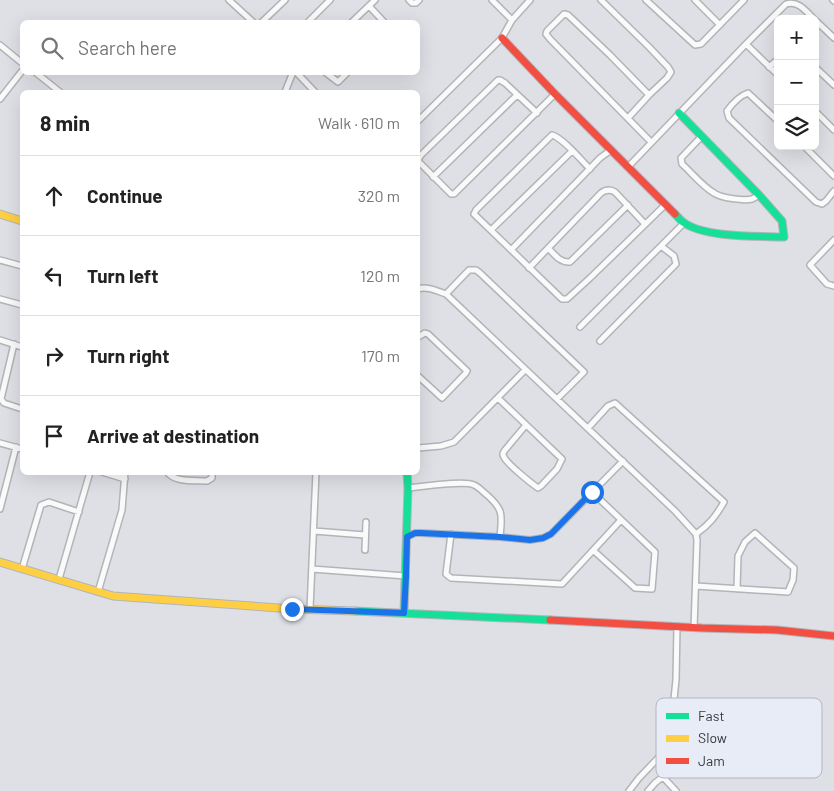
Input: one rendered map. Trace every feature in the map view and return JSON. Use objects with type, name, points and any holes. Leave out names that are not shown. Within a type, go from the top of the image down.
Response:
[{"type":"street","points":[[264,20],[284,0]]},
{"type":"street","points":[[310,20],[330,0]]},
{"type":"street","points":[[354,20],[375,0]]},
{"type":"street","points":[[409,0],[412,3],[416,3],[419,0]]},
{"type":"street","points":[[492,0],[512,20]]},
{"type":"street","points":[[420,119],[502,38],[512,20],[530,0]]},
{"type":"street","points":[[601,0],[649,47],[671,72],[628,118]]},
{"type":"street","points":[[646,0],[694,45],[701,44],[743,0]]},
{"type":"street","points":[[695,0],[720,25]]},
{"type":"street","points":[[233,1],[251,20]]},
{"type":"street","points":[[776,15],[789,2],[799,4],[811,15]]},
{"type":"street","points":[[369,6],[382,20]]},
{"type":"street","points":[[649,95],[572,17],[564,14],[549,28],[546,34],[550,39],[651,142]]},
{"type":"street","points":[[628,167],[678,113],[774,17]]},
{"type":"street","points":[[819,23],[834,38]]},
{"type":"street","points":[[502,38],[684,223],[709,232],[784,237],[782,221],[678,113]]},
{"type":"street","points":[[746,44],[774,71]]},
{"type":"street","points":[[0,45],[20,61]]},
{"type":"street","points":[[769,67],[777,60]]},
{"type":"street","points":[[819,71],[834,85]]},
{"type":"street","points":[[0,98],[20,73]]},
{"type":"street","points":[[39,75],[58,90]]},
{"type":"street","points":[[286,90],[293,75]]},
{"type":"street","points":[[297,75],[313,90]]},
{"type":"street","points":[[329,75],[338,82],[345,75]]},
{"type":"street","points":[[420,157],[496,81],[500,80],[537,114]]},
{"type":"street","points":[[774,117],[748,93],[743,94],[727,111],[728,118],[816,202],[822,204],[834,191]]},
{"type":"street","points":[[420,163],[451,194],[454,194],[537,114],[555,94]]},
{"type":"street","points":[[433,177],[517,95]]},
{"type":"street","points":[[819,115],[834,130]]},
{"type":"street","points":[[590,169],[555,135],[551,135],[474,213],[474,216],[562,299],[567,299],[665,205]]},
{"type":"street","points":[[701,137],[681,158],[682,164],[709,190],[718,195],[735,199],[753,199],[759,195]]},
{"type":"street","points":[[511,250],[611,150]]},
{"type":"street","points":[[808,150],[834,176]]},
{"type":"street","points":[[491,230],[572,151]]},
{"type":"street","points":[[529,268],[603,191],[613,191],[645,224]]},
{"type":"street","points":[[548,248],[565,263],[570,262],[628,205]]},
{"type":"street","points":[[0,214],[20,220]]},
{"type":"street","points":[[580,327],[684,223]]},
{"type":"street","points":[[834,240],[810,265],[827,284],[834,286]]},
{"type":"street","points":[[600,341],[676,264],[674,256],[662,246]]},
{"type":"street","points":[[0,260],[20,265]]},
{"type":"street","points":[[446,294],[469,270],[476,270],[480,273],[584,372],[557,399]]},
{"type":"street","points":[[420,289],[428,288],[446,294],[623,461],[696,534],[694,628]]},
{"type":"street","points":[[0,299],[20,304]]},
{"type":"street","points":[[420,336],[424,333],[428,334],[468,371],[442,398],[420,378]]},
{"type":"street","points":[[0,340],[20,346]]},
{"type":"street","points":[[14,344],[1,399],[4,403],[20,407]]},
{"type":"street","points":[[420,448],[441,446],[454,442],[525,370]]},
{"type":"street","points":[[498,398],[562,459],[557,469],[538,488],[509,464],[503,454],[526,425]]},
{"type":"street","points":[[588,428],[608,406],[615,403],[724,502],[715,518],[696,534]]},
{"type":"street","points":[[0,442],[20,448]]},
{"type":"street","points":[[0,509],[2,490],[16,447]]},
{"type":"street","points":[[407,537],[415,533],[421,533],[530,540],[543,538],[551,534],[623,461]]},
{"type":"street","points":[[59,579],[89,475]]},
{"type":"street","points":[[112,475],[125,479]]},
{"type":"street","points":[[98,592],[122,510],[125,475]]},
{"type":"street","points":[[168,475],[174,479],[207,481],[212,478],[212,475]]},
{"type":"street","points":[[310,609],[316,475]]},
{"type":"street","points":[[404,613],[407,475]]},
{"type":"street","points":[[408,488],[461,483],[474,485],[494,502],[500,510],[502,516],[500,537]]},
{"type":"street","points":[[592,492],[655,552],[652,589],[636,588],[594,551]]},
{"type":"street","points":[[22,569],[41,505],[49,502],[79,512]]},
{"type":"street","points":[[451,534],[446,574],[451,578],[562,584],[621,520]]},
{"type":"street","points":[[365,550],[366,522]]},
{"type":"street","points":[[314,531],[365,535]]},
{"type":"street","points":[[696,586],[737,589],[788,592],[793,580],[794,568],[755,533],[745,542],[738,556],[737,589]]},
{"type":"street","points":[[0,562],[113,596],[157,600],[241,606],[694,628],[777,630],[834,636]]},
{"type":"street","points":[[312,569],[406,576]]},
{"type":"street","points":[[674,698],[677,626]]},
{"type":"street","points":[[630,791],[639,778],[656,760]]},
{"type":"street","points":[[648,791],[661,778]]},
{"type":"street","points":[[665,778],[676,791]]},
{"type":"traffic: fast","points":[[675,214],[692,227],[717,234],[784,237],[782,221],[679,113]]},
{"type":"traffic: fast","points":[[404,613],[407,475]]},
{"type":"traffic: fast","points":[[355,611],[550,620]]},
{"type":"traffic: slow","points":[[0,214],[20,220]]},
{"type":"traffic: slow","points":[[0,562],[113,596],[293,609],[355,611]]},
{"type":"traffic: jam","points":[[502,38],[675,214]]},
{"type":"traffic: jam","points":[[550,620],[777,630],[834,636]]},
{"type":"route","points":[[292,609],[404,613],[407,537],[415,533],[421,533],[522,540],[543,538],[551,534],[592,492]]}]
